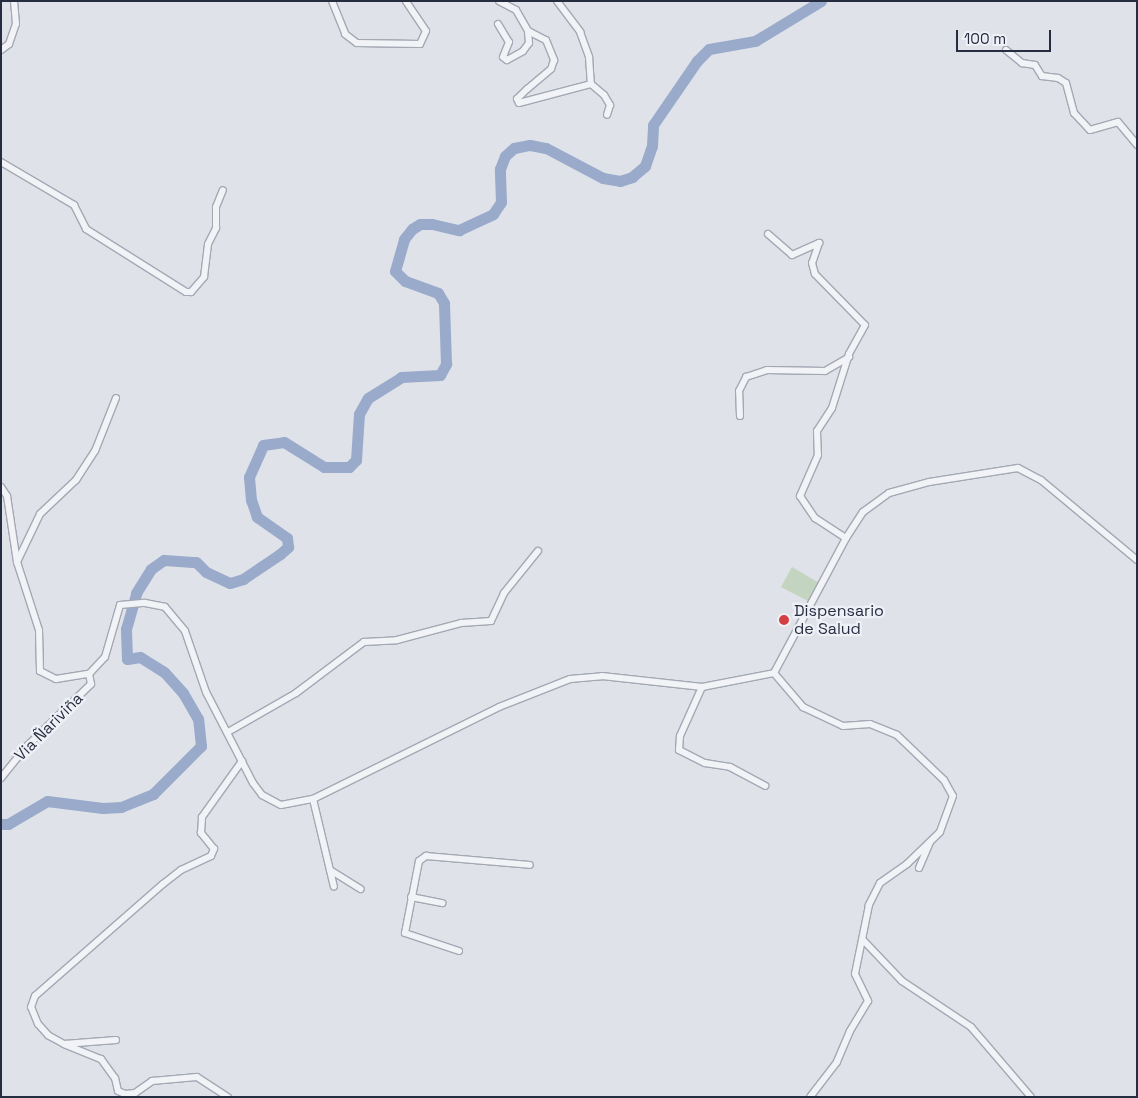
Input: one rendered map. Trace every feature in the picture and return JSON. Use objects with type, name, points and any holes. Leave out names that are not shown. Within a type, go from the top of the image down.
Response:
[{"type":"street","points":[[1,50],[10,44],[16,24],[14,1]]},
{"type":"street","points":[[332,1],[346,34],[358,42],[420,44],[426,31],[406,1]]},
{"type":"street","points":[[498,24],[509,42],[504,57],[507,60],[523,51],[529,43],[528,30],[516,10],[499,1]]},
{"type":"street","points":[[557,1],[580,32],[588,57],[591,84],[604,95],[610,105],[607,115]]},
{"type":"street","points":[[528,30],[546,40],[554,60],[551,70],[517,99],[519,103],[522,105],[591,84]]},
{"type":"street","points":[[1006,50],[1022,63],[1035,65],[1042,76],[1058,78],[1066,83],[1074,112],[1090,130],[1118,122],[1137,144]]},
{"type":"street","points":[[1,162],[74,205],[86,228],[186,292],[191,292],[204,277],[208,244],[216,228],[216,207],[224,190]]},
{"type":"street","points":[[768,234],[792,255],[819,243],[812,263],[815,274],[865,325],[849,357],[832,408],[817,431],[818,455],[800,496],[815,518],[846,538]]},
{"type":"street","points":[[740,416],[739,391],[746,377],[767,370],[825,371],[849,357]]},
{"type":"street","points":[[17,562],[40,514],[76,480],[94,451],[116,398]]},
{"type":"street","points":[[1,487],[7,496],[17,562],[40,630],[40,672],[56,679],[90,674],[104,657],[120,605],[128,602],[165,607],[185,631],[199,671],[253,783],[270,801],[287,805],[313,799],[499,707],[570,679],[602,676],[702,687],[774,673],[785,658],[846,538],[863,512],[889,493],[930,482],[1018,468],[1041,480],[1137,560]]},
{"type":"street","points":[[228,732],[296,692],[364,642],[397,640],[461,623],[491,621],[504,592],[538,551]]},
{"type":"street","points":[[774,673],[803,707],[843,726],[870,724],[887,729],[944,780],[953,796],[946,822],[930,842],[880,882],[870,905],[864,941],[855,974],[868,1001],[850,1031],[837,1062],[810,1097]]},
{"type":"street","name":"Via Ñariviña","points":[[1,778],[24,748],[91,684],[90,674]]},
{"type":"street","points":[[702,687],[680,736],[679,750],[705,763],[730,767],[766,786]]},
{"type":"street","points":[[228,1097],[197,1077],[152,1081],[135,1092],[124,1094],[118,1091],[115,1078],[102,1059],[48,1036],[38,1024],[31,1007],[35,996],[168,880],[211,856],[214,849],[201,833],[202,817],[242,761]]},
{"type":"street","points":[[313,799],[334,887]]},
{"type":"street","points":[[919,868],[930,842]]},
{"type":"street","points":[[459,951],[405,933],[419,860],[426,856],[530,865]]},
{"type":"street","points":[[329,869],[337,877],[360,889]]},
{"type":"street","points":[[411,897],[442,903]]},
{"type":"street","points":[[864,941],[902,981],[971,1027],[1031,1097]]},
{"type":"street","points":[[64,1044],[116,1040]]},
{"type":"green space","points":[[792,567],[819,583],[808,601],[781,587]]},
{"type":"waterway","points":[[1,824],[8,824],[47,801],[103,808],[121,807],[153,794],[201,746],[198,719],[183,693],[164,672],[140,657],[127,659],[126,629],[136,593],[151,569],[164,560],[196,562],[206,572],[230,583],[243,579],[280,554],[288,547],[287,538],[257,517],[251,500],[249,477],[263,445],[284,442],[324,467],[349,467],[356,460],[359,414],[368,398],[401,377],[440,375],[446,364],[444,303],[438,293],[405,281],[395,271],[404,239],[412,229],[420,224],[432,224],[459,230],[493,214],[501,202],[500,169],[505,156],[514,148],[530,145],[546,148],[603,178],[620,181],[632,177],[645,166],[652,146],[653,125],[697,61],[709,49],[755,41],[821,1]]},
{"type":"place","name":"Dispensario de Salud","points":[[784,620]]}]
